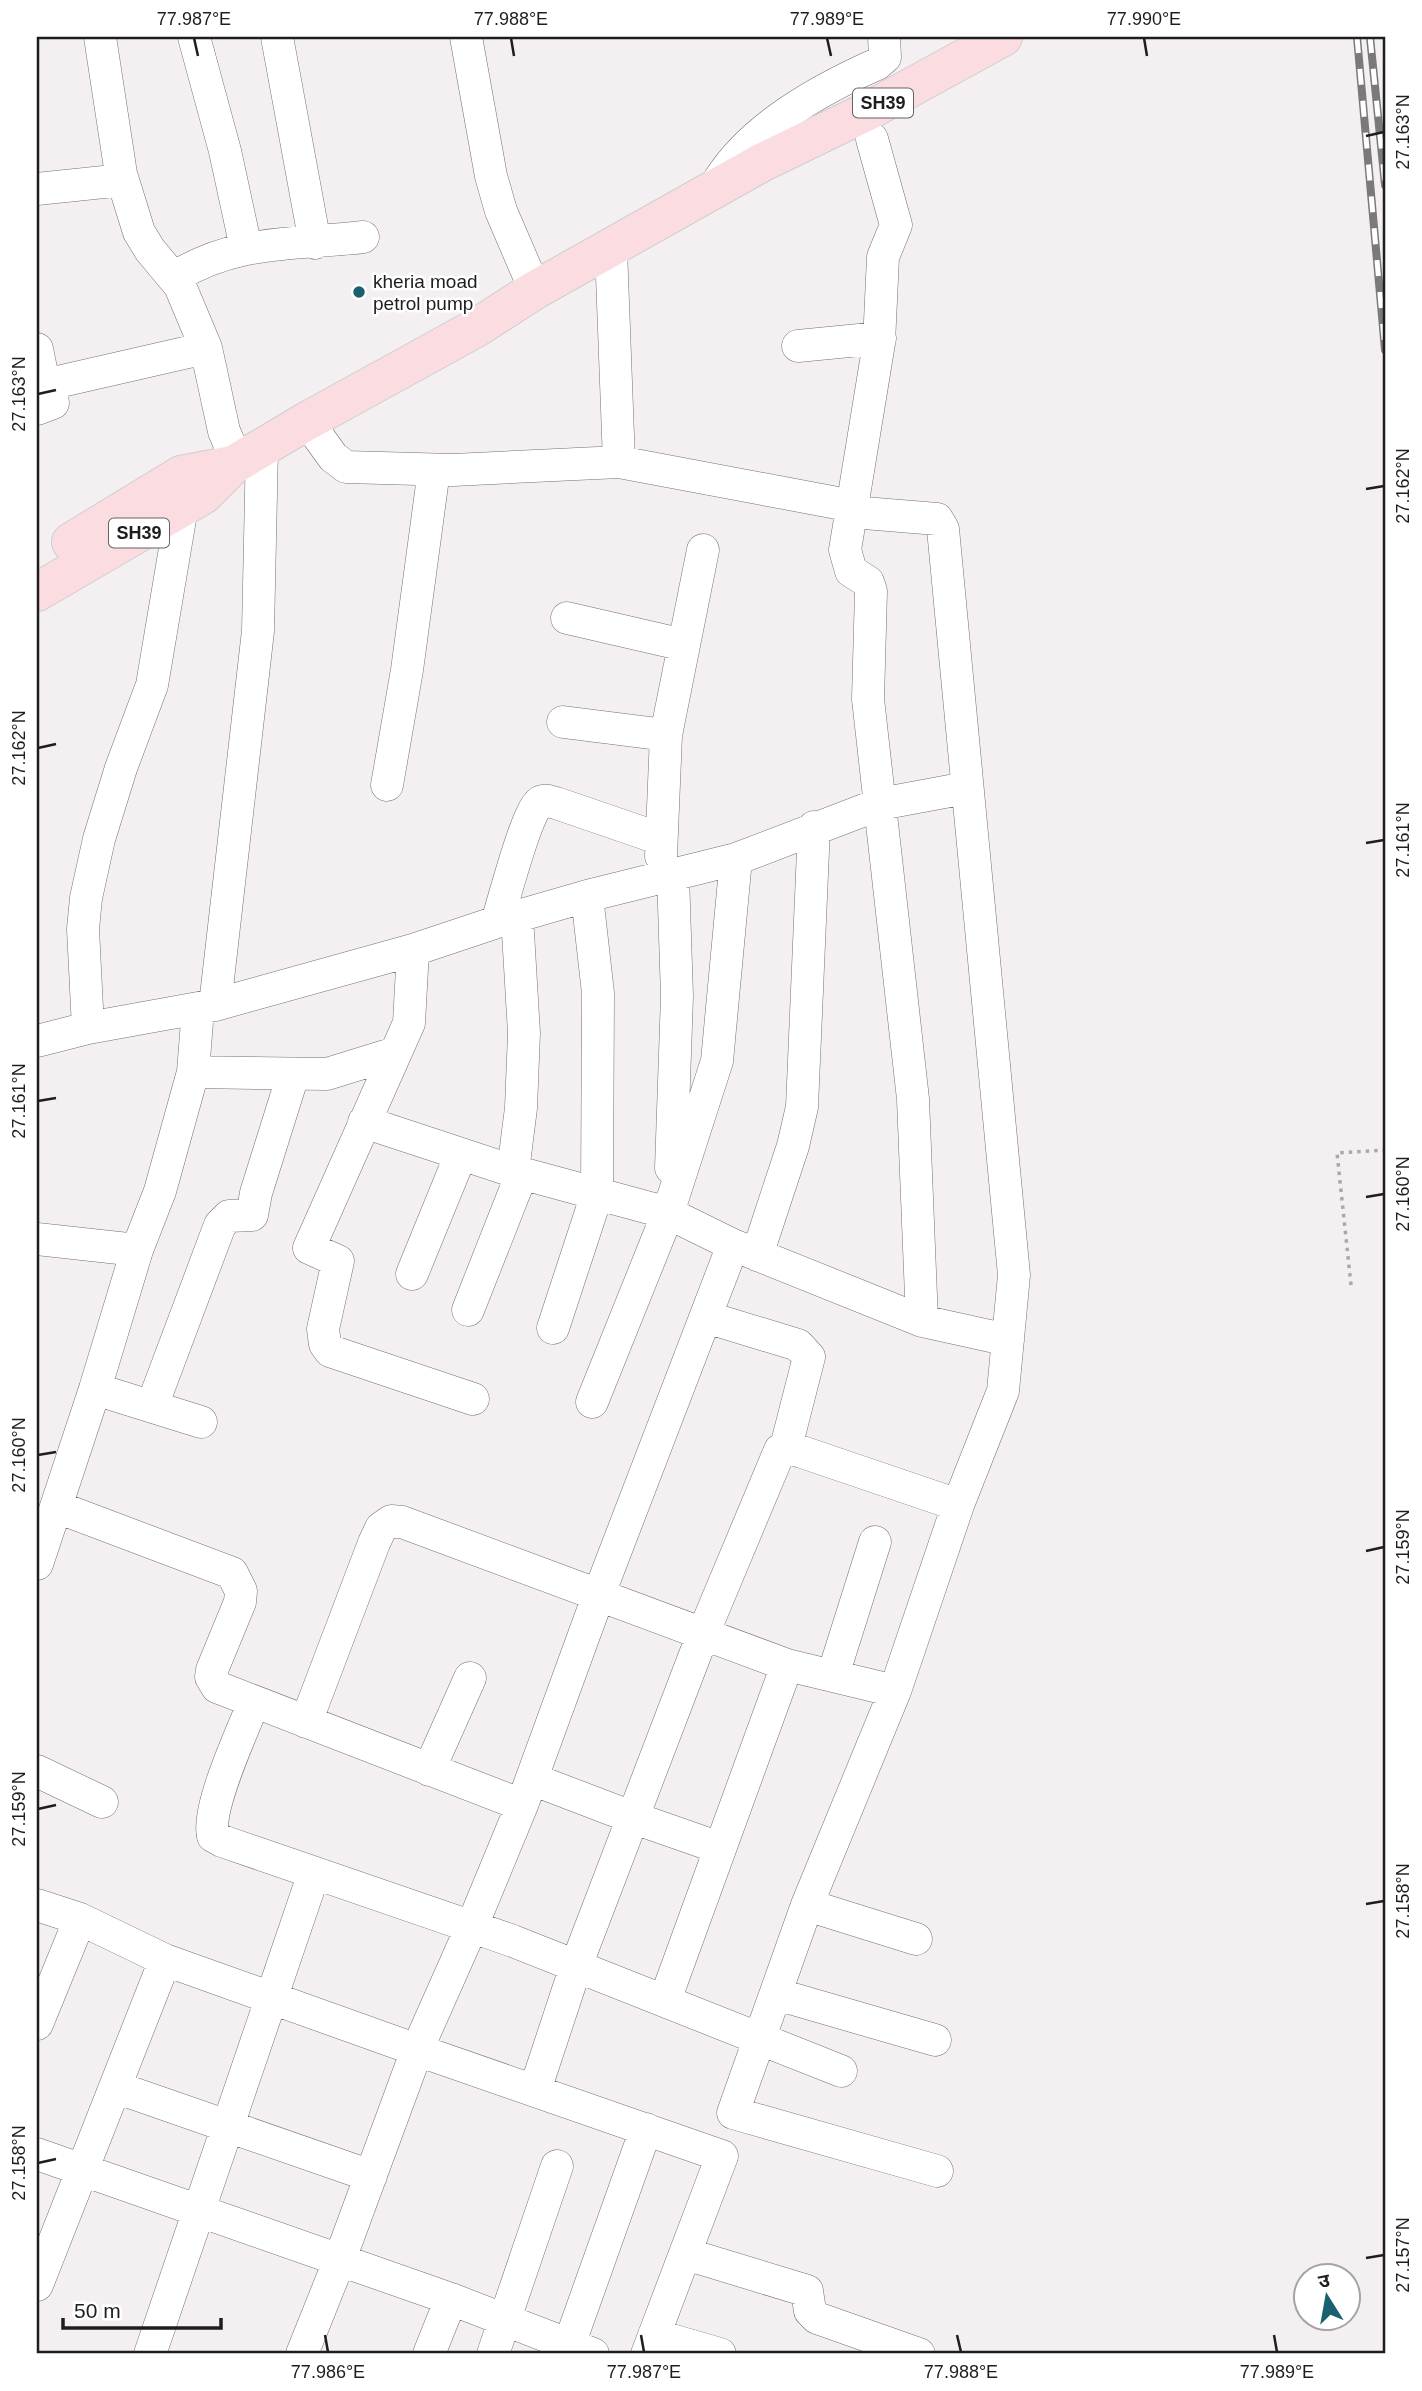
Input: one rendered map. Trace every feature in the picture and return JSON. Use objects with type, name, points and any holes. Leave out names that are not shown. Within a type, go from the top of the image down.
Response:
[{"type":"main road","name":"SH39","points":[[37,592],[203,495],[244,458],[476,328],[534,290],[761,163],[868,111],[1003,37]]},
{"type":"main road","name":"SH39","points":[[37,564],[181,475],[244,458]]},
{"type":"street","points":[[37,1564],[48,1518],[95,1389],[137,1250],[160,1191],[193,1072],[242,783],[258,631],[244,458],[224,431],[206,348],[175,277],[150,250],[139,232],[123,180],[100,37]]},
{"type":"street","points":[[194,37],[225,151],[246,248]]},
{"type":"street","points":[[277,37],[315,243]]},
{"type":"street","points":[[466,37],[491,176],[505,222],[534,290]]},
{"type":"street","points":[[711,193],[724,172],[764,131],[820,91],[877,64],[885,57],[884,37]]},
{"type":"street","points":[[872,139],[896,225],[883,257],[880,338],[845,550],[851,571],[868,582],[871,591],[868,699],[913,1099],[922,1321]]},
{"type":"street","points":[[37,189],[123,180]]},
{"type":"street","points":[[175,277],[211,257],[246,248],[363,237]]},
{"type":"street","points":[[611,249],[619,462]]},
{"type":"street","points":[[798,346],[880,338]]},
{"type":"street","points":[[43,397],[52,383],[206,348]]},
{"type":"street","points":[[37,349],[44,379],[43,397]]},
{"type":"street","points":[[307,421],[332,457],[346,467],[434,470],[619,462],[853,509],[937,519],[941,524],[1014,1275],[1003,1391],[958,1505],[895,1691],[807,1905],[733,2113],[722,2155],[650,2344],[720,2354]]},
{"type":"street","points":[[387,785],[407,670],[434,470]]},
{"type":"street","points":[[88,1028],[83,929],[86,898],[99,839],[121,768],[152,685],[182,507]]},
{"type":"street","points":[[670,1207],[677,996],[667,877],[661,839],[666,735],[703,550]]},
{"type":"street","points":[[567,618],[684,645]]},
{"type":"street","points":[[563,722],[666,735]]},
{"type":"street","points":[[37,1041],[88,1028],[206,1007],[413,950],[587,896],[736,859],[880,804],[966,788]]},
{"type":"street","points":[[468,1310],[517,1172],[524,1033],[507,919],[529,819],[543,801],[661,839]]},
{"type":"street","points":[[302,2354],[340,2259],[416,2050],[472,1926],[527,1792],[599,1594],[706,1317],[745,1250],[793,1146],[802,1107],[814,828]]},
{"type":"street","points":[[592,1402],[670,1207],[717,1061],[736,859]]},
{"type":"street","points":[[553,1328],[597,1194],[598,993],[587,896]]},
{"type":"street","points":[[413,950],[409,1023],[309,1245],[310,1250],[338,1261],[323,1329],[330,1350],[473,1399]]},
{"type":"street","points":[[193,1072],[327,1074],[395,1053]]},
{"type":"street","points":[[152,1406],[220,1225],[229,1216],[252,1215],[293,1075]]},
{"type":"street","points":[[364,1122],[517,1172],[597,1194],[670,1207],[745,1250],[922,1321],[1009,1340]]},
{"type":"street","points":[[412,1274],[461,1154]]},
{"type":"street","points":[[37,1239],[137,1250]]},
{"type":"street","points":[[706,1317],[798,1345],[808,1357],[786,1447]]},
{"type":"street","points":[[95,1389],[201,1422]]},
{"type":"street","points":[[535,2090],[576,1966],[703,1634],[780,1450],[786,1447],[958,1505]]},
{"type":"street","points":[[48,1518],[232,1573],[241,1591],[240,1602],[211,1677],[217,1687],[429,1770],[634,1818],[720,1848]]},
{"type":"street","points":[[306,1722],[374,1543],[382,1528],[391,1521],[401,1522],[787,1665],[895,1691]]},
{"type":"street","points":[[833,1675],[875,1542]]},
{"type":"street","points":[[665,2000],[787,1665]]},
{"type":"street","points":[[429,1770],[470,1678]]},
{"type":"street","points":[[254,1702],[219,1793],[211,1828],[213,1836],[472,1926],[841,2071]]},
{"type":"street","points":[[37,1771],[102,1802]]},
{"type":"street","points":[[150,2354],[314,1873]]},
{"type":"street","points":[[37,1905],[80,1919],[165,1959],[271,1998],[722,2155]]},
{"type":"street","points":[[807,1905],[916,1939]]},
{"type":"street","points":[[37,2024],[80,1919]]},
{"type":"street","points":[[37,2285],[165,1959]]},
{"type":"street","points":[[776,1994],[935,2040]]},
{"type":"street","points":[[115,2087],[370,2176]]},
{"type":"street","points":[[733,2113],[937,2171]]},
{"type":"street","points":[[37,2154],[340,2259],[506,2319],[581,2350],[646,2129]]},
{"type":"street","points":[[493,2354],[557,2166]]},
{"type":"street","points":[[686,2253],[807,2291],[810,2311],[817,2318],[919,2354]]},
{"type":"street","points":[[429,2354],[451,2299]]},
{"type":"path","points":[[1351,1285],[1337,1153],[1385,1150]]},
{"type":"railway","points":[[1357,37],[1385,350]]},
{"type":"railway","points":[[1370,37],[1385,185]]},
{"type":"place","name":"kheria moad petrol pump","points":[[359,292]]}]
